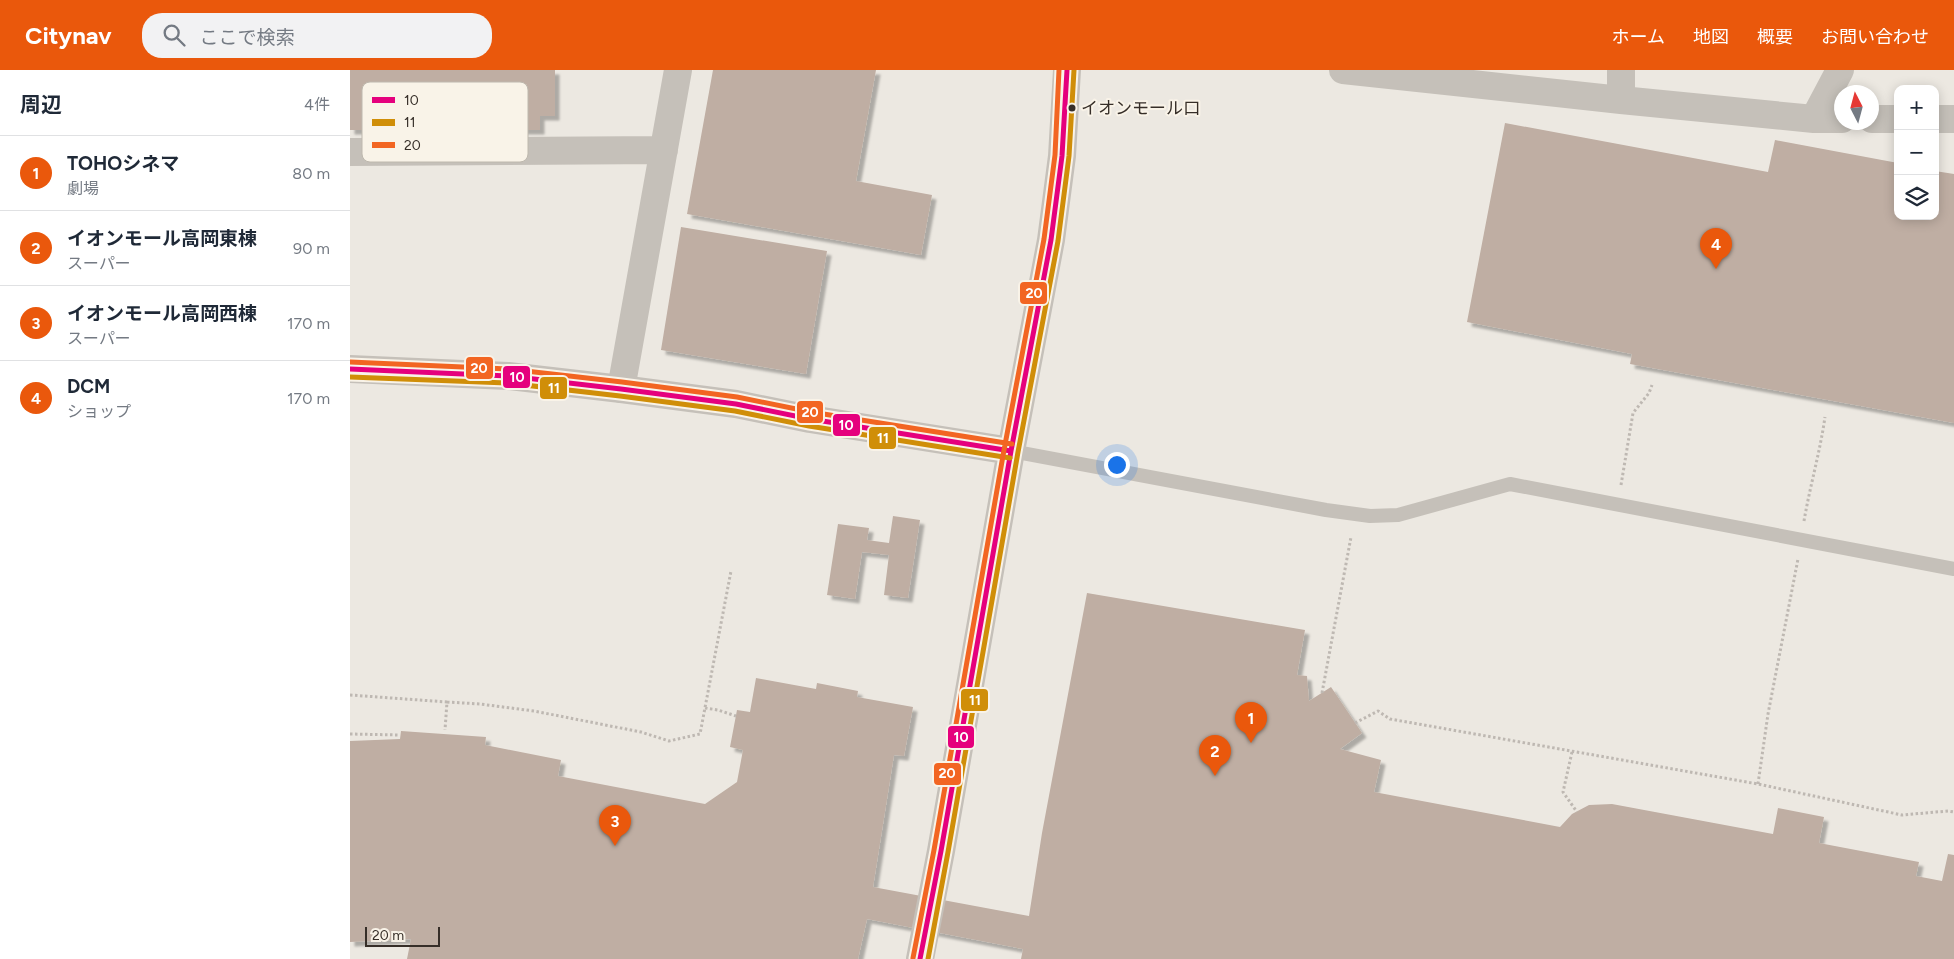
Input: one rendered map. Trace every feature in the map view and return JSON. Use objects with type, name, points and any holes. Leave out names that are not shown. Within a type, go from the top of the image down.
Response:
[{"type":"street","points":[[621,388],[678,70]]},
{"type":"street","points":[[920,959],[943,841],[1011,451],[1051,240],[1062,156],[1067,70]]},
{"type":"street","points":[[1343,70],[1621,100],[1814,119],[1834,119]]},
{"type":"street","points":[[1621,70],[1621,100]]},
{"type":"street","points":[[1814,119],[1840,70]]},
{"type":"street","points":[[1879,119],[1894,119]]},
{"type":"street","points":[[1939,119],[1954,119]]},
{"type":"street","points":[[528,151],[664,150]]},
{"type":"street","points":[[350,370],[508,376],[621,388],[736,404],[810,419],[1011,451]]},
{"type":"lane","points":[[1011,451],[1326,510],[1370,516],[1398,515],[1510,484],[1954,569]]},
{"type":"path","points":[[1620,489],[1633,413],[1649,393],[1652,385]]},
{"type":"path","points":[[1803,527],[1809,492],[1821,446],[1825,417]]},
{"type":"path","points":[[1322,693],[1351,537]]},
{"type":"path","points":[[1758,784],[1768,714],[1798,559]]},
{"type":"path","points":[[350,695],[480,704],[534,711],[641,732],[669,740],[700,734],[732,571]]},
{"type":"path","points":[[445,730],[447,702]]},
{"type":"path","points":[[705,708],[736,716]]},
{"type":"path","points":[[1355,723],[1378,712],[1390,719],[1758,784],[1902,815],[1954,812]]},
{"type":"path","points":[[350,734],[400,735]]},
{"type":"path","points":[[1572,752],[1562,792],[1577,812]]},
{"type":"building","points":[[350,70],[555,70],[555,116],[540,116],[540,130],[528,130],[528,82],[362,82],[362,130],[350,130]]},
{"type":"building","points":[[713,70],[876,70],[856,181],[932,195],[921,255],[687,214]]},
{"type":"building","points":[[1505,123],[1768,172],[1775,140],[1894,162],[1894,220],[1939,220],[1939,172],[1954,174],[1954,423],[1630,364],[1632,354],[1467,322]]},
{"type":"building","points":[[681,227],[827,251],[806,374],[661,350]]},
{"type":"building","points":[[893,516],[920,520],[908,598],[884,595],[889,555],[862,552],[855,599],[827,595],[838,524],[869,528],[867,540],[889,543]]},
{"type":"building","points":[[1087,593],[1305,630],[1297,675],[1307,676],[1309,701],[1331,687],[1362,733],[1340,749],[1381,760],[1374,792],[1560,827],[1572,814],[1589,805],[1612,804],[1773,834],[1778,808],[1824,817],[1819,843],[1919,862],[1916,876],[1942,881],[1948,854],[1954,855],[1954,959],[1021,959],[1023,949],[867,919],[858,959],[407,959],[411,939],[350,942],[350,741],[400,739],[401,731],[486,737],[485,745],[561,760],[558,776],[705,804],[737,782],[743,750],[730,747],[737,710],[750,712],[756,678],[816,689],[817,683],[858,691],[857,697],[913,707],[904,756],[894,755],[873,887],[1029,916],[1042,833]]},
{"type":"transit line","name":"20","points":[[913,958],[934,850],[1004,450],[1044,239],[1055,155],[1059,70]]},
{"type":"transit line","name":"10","points":[[920,959],[941,851],[1011,451],[1051,240],[1062,156],[1067,70]]},
{"type":"transit line","name":"11","points":[[928,959],[1018,452],[1058,241],[1069,156],[1074,70]]},
{"type":"transit line","name":"20","points":[[350,362],[508,369],[622,382],[737,397],[811,412],[1012,444]]},
{"type":"transit line","name":"10","points":[[350,369],[508,376],[621,389],[736,404],[810,419],[1011,451]]},
{"type":"transit line","name":"11","points":[[350,377],[507,383],[620,396],[735,411],[809,426],[1010,458]]},
{"type":"place","name":"イオンモール口","points":[[1072,108]]},
{"type":"place","name":"DCM","points":[[1716,269]]},
{"type":"place","name":"TOHOシネマ","points":[[1251,743]]},
{"type":"place","name":"イオンモール高岡東棟","points":[[1215,776]]},
{"type":"place","name":"イオンモール高岡西棟","points":[[615,846]]}]
